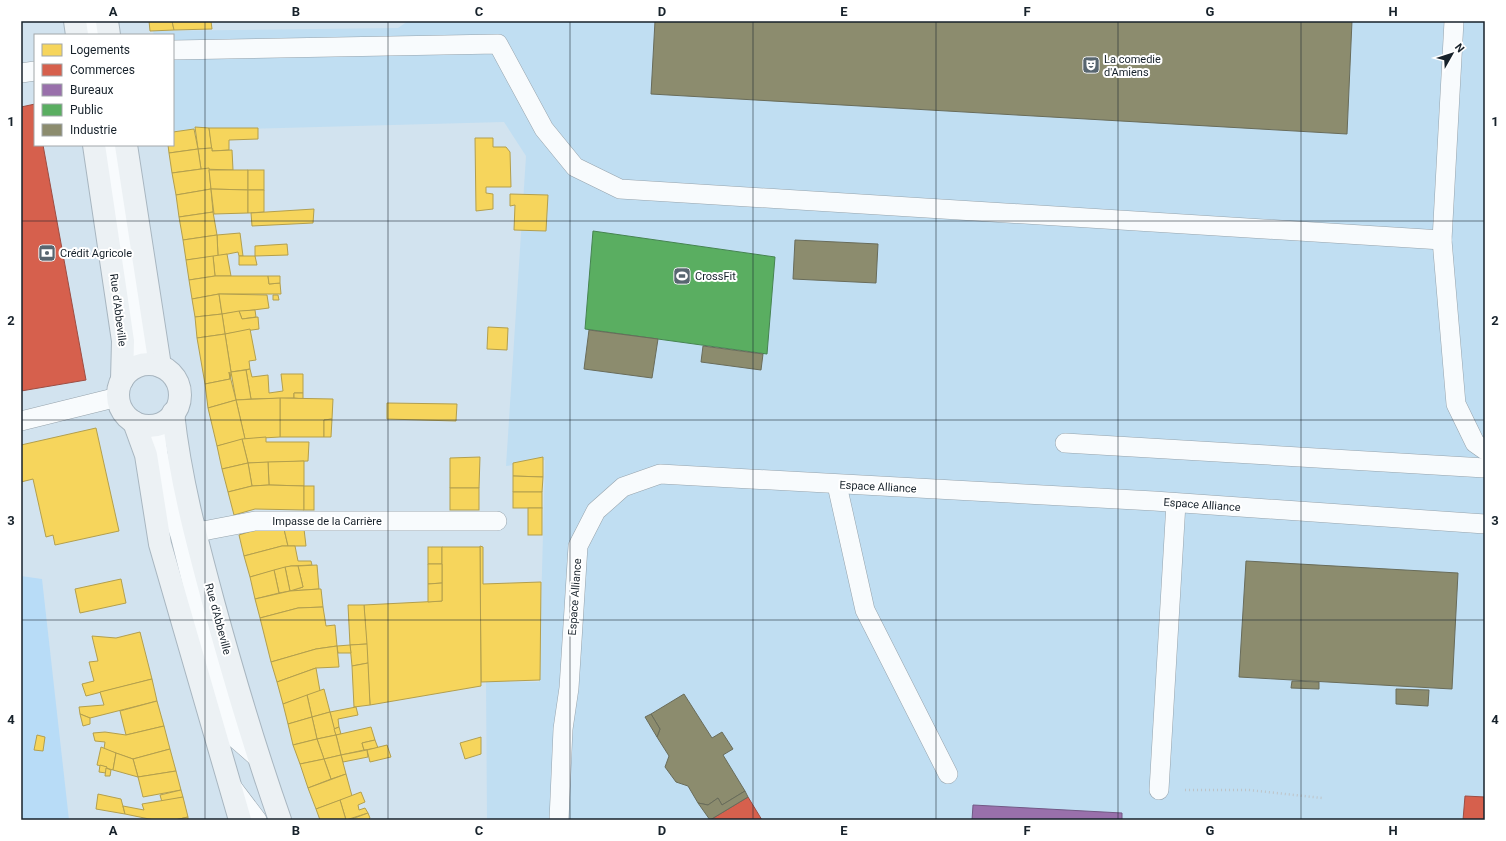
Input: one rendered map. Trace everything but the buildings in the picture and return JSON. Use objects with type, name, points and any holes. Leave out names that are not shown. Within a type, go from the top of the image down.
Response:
[{"type":"main road","points":[[75,21],[77,34]]},
{"type":"main road","points":[[107,21],[109,34]]},
{"type":"main road","name":"Rue d'Abbeville","points":[[94,146],[123,341],[120,388]]},
{"type":"main road","points":[[126,146],[150,365]]},
{"type":"main road","points":[[150,365],[173,376],[178,385],[178,405],[173,413],[155,425],[143,425],[134,422],[126,416],[120,407],[120,388],[127,373],[150,365]]},
{"type":"main road","name":"Rue d'Abbeville","points":[[173,413],[187,534],[258,758],[280,820]]},
{"type":"main road","points":[[134,422],[146,455],[160,544],[240,820]]},
{"type":"lane","points":[[90,21],[92,34]]},
{"type":"lane","points":[[1454,21],[1442,240],[1456,404],[1475,443],[1485,450]]},
{"type":"lane","points":[[174,50],[498,44],[544,129],[575,167],[620,189],[1442,240]]},
{"type":"lane","points":[[21,74],[34,71]]},
{"type":"lane","points":[[108,146],[150,365]]},
{"type":"lane","points":[[21,421],[120,388]]},
{"type":"lane","points":[[155,425],[158,453],[168,499],[187,534]]},
{"type":"lane","points":[[1065,442],[1485,468]]},
{"type":"lane","name":"Espace Alliance","points":[[559,820],[564,729],[569,688],[578,546],[596,511],[623,487],[660,474],[1176,503],[1485,524]]},
{"type":"lane","points":[[837,485],[865,610],[948,774]]},
{"type":"lane","points":[[1159,790],[1176,503]]},
{"type":"lane","name":"Impasse de la Carrière","points":[[160,544],[187,534],[255,521],[497,521]]},
{"type":"lane","points":[[228,781],[257,820]]},
{"type":"path","points":[[1159,790],[1249,790],[1322,798]]},
{"type":"shaded area","points":[[408,21],[1485,21],[1485,820],[487,820],[486,681],[539,682],[545,460],[506,466],[526,156],[504,122],[174,131],[174,34],[154,34],[153,31],[398,28]]},
{"type":"shaded area","points":[[21,576],[42,579],[69,820],[21,820]]},
{"type":"place","name":"La comedie d'Amiens","points":[[1091,65]]},
{"type":"place","name":"Crédit Agricole","points":[[47,253]]},
{"type":"place","name":"CrossFit","points":[[682,276]]}]
